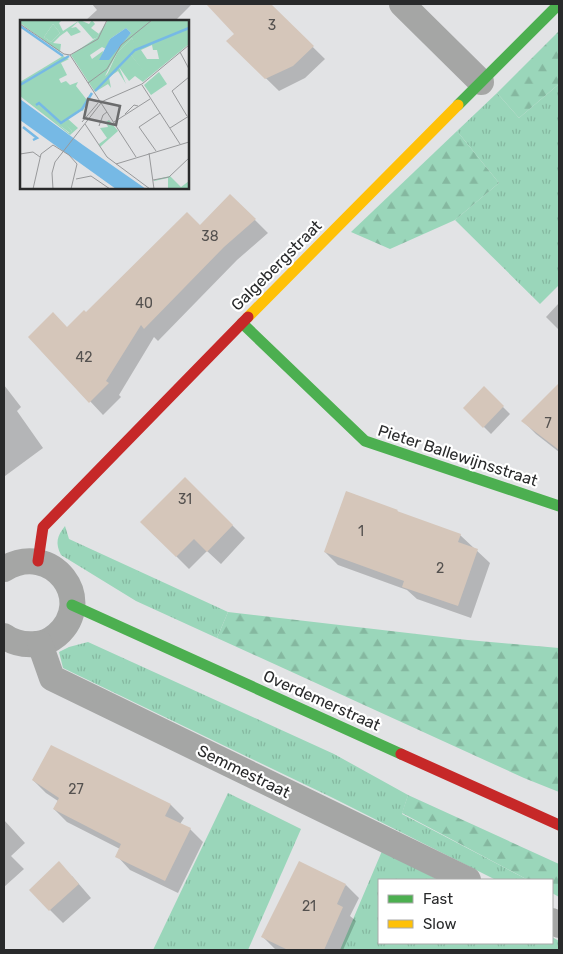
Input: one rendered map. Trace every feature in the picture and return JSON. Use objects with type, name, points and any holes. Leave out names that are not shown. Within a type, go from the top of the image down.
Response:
[{"type":"street","points":[[402,4],[481,82]]},
{"type":"street","name":"Galgebergstraat","points":[[38,561],[43,527],[558,4]]},
{"type":"street","name":"Pieter Ballewijnsstraat","points":[[242,323],[365,441],[559,506]]},
{"type":"street","points":[[4,570],[21,561],[38,561],[52,567],[63,576],[70,590],[72,605],[69,618],[63,630],[52,639],[40,644],[22,644],[4,636]]},
{"type":"street","name":"Overdemerstraat","points":[[72,605],[559,825]]},
{"type":"street","name":"Semmestraat","points":[[40,644],[52,678],[466,879]]},
{"type":"green space","points":[[559,31],[559,84],[519,118],[497,93]]},
{"type":"green space","points":[[559,84],[559,285],[540,304],[455,220],[499,183],[457,131],[497,93],[519,118]]},
{"type":"green space","points":[[457,131],[499,183],[455,220],[390,249],[351,232]]},
{"type":"green space","points":[[65,526],[69,539],[228,612],[217,638],[136,601],[61,555],[58,540]]},
{"type":"green space","points":[[228,612],[468,640],[559,648],[559,792],[524,778],[217,638]]},
{"type":"green space","points":[[88,642],[334,754],[408,795],[402,814],[526,879],[494,879],[333,798],[63,668],[59,652]]},
{"type":"green space","points":[[228,793],[301,829],[248,950],[153,950]]},
{"type":"green space","points":[[408,795],[559,864],[559,897],[553,894],[553,879],[526,879],[402,813]]},
{"type":"green space","points":[[382,851],[437,879],[378,879],[378,944],[553,944],[553,938],[559,941],[559,950],[340,950]]},
{"type":"building","points":[[206,4],[271,4],[314,46],[293,66],[265,79],[226,41],[234,34]]},
{"type":"building","points":[[230,194],[256,219],[224,247],[144,329],[141,325],[106,381],[109,383],[89,403],[28,337],[53,312],[67,327],[84,310],[86,312],[187,212],[200,225]]},
{"type":"building","points":[[559,383],[559,450],[521,421]]},
{"type":"building","points":[[484,386],[504,406],[483,428],[463,408]]},
{"type":"building","points":[[185,477],[233,525],[207,552],[194,539],[176,557],[140,522]]},
{"type":"building","points":[[346,491],[461,534],[458,542],[478,549],[458,606],[402,587],[404,581],[324,552]]},
{"type":"building","points":[[51,745],[171,804],[165,816],[191,828],[165,881],[115,857],[121,844],[53,809],[59,798],[32,780]]},
{"type":"building","points":[[59,861],[79,884],[49,911],[29,890]]},
{"type":"building","points":[[299,861],[346,884],[337,904],[343,907],[324,950],[288,950],[261,937]]},
{"type":"traffic: fast","points":[[458,105],[559,4]]},
{"type":"traffic: fast","points":[[242,323],[365,441],[559,506]]},
{"type":"traffic: fast","points":[[72,605],[401,754]]},
{"type":"traffic: slow","points":[[248,317],[458,105]]},
{"type":"traffic: jam","points":[[38,561],[43,527],[248,317]]},
{"type":"traffic: jam","points":[[401,754],[559,825]]}]
